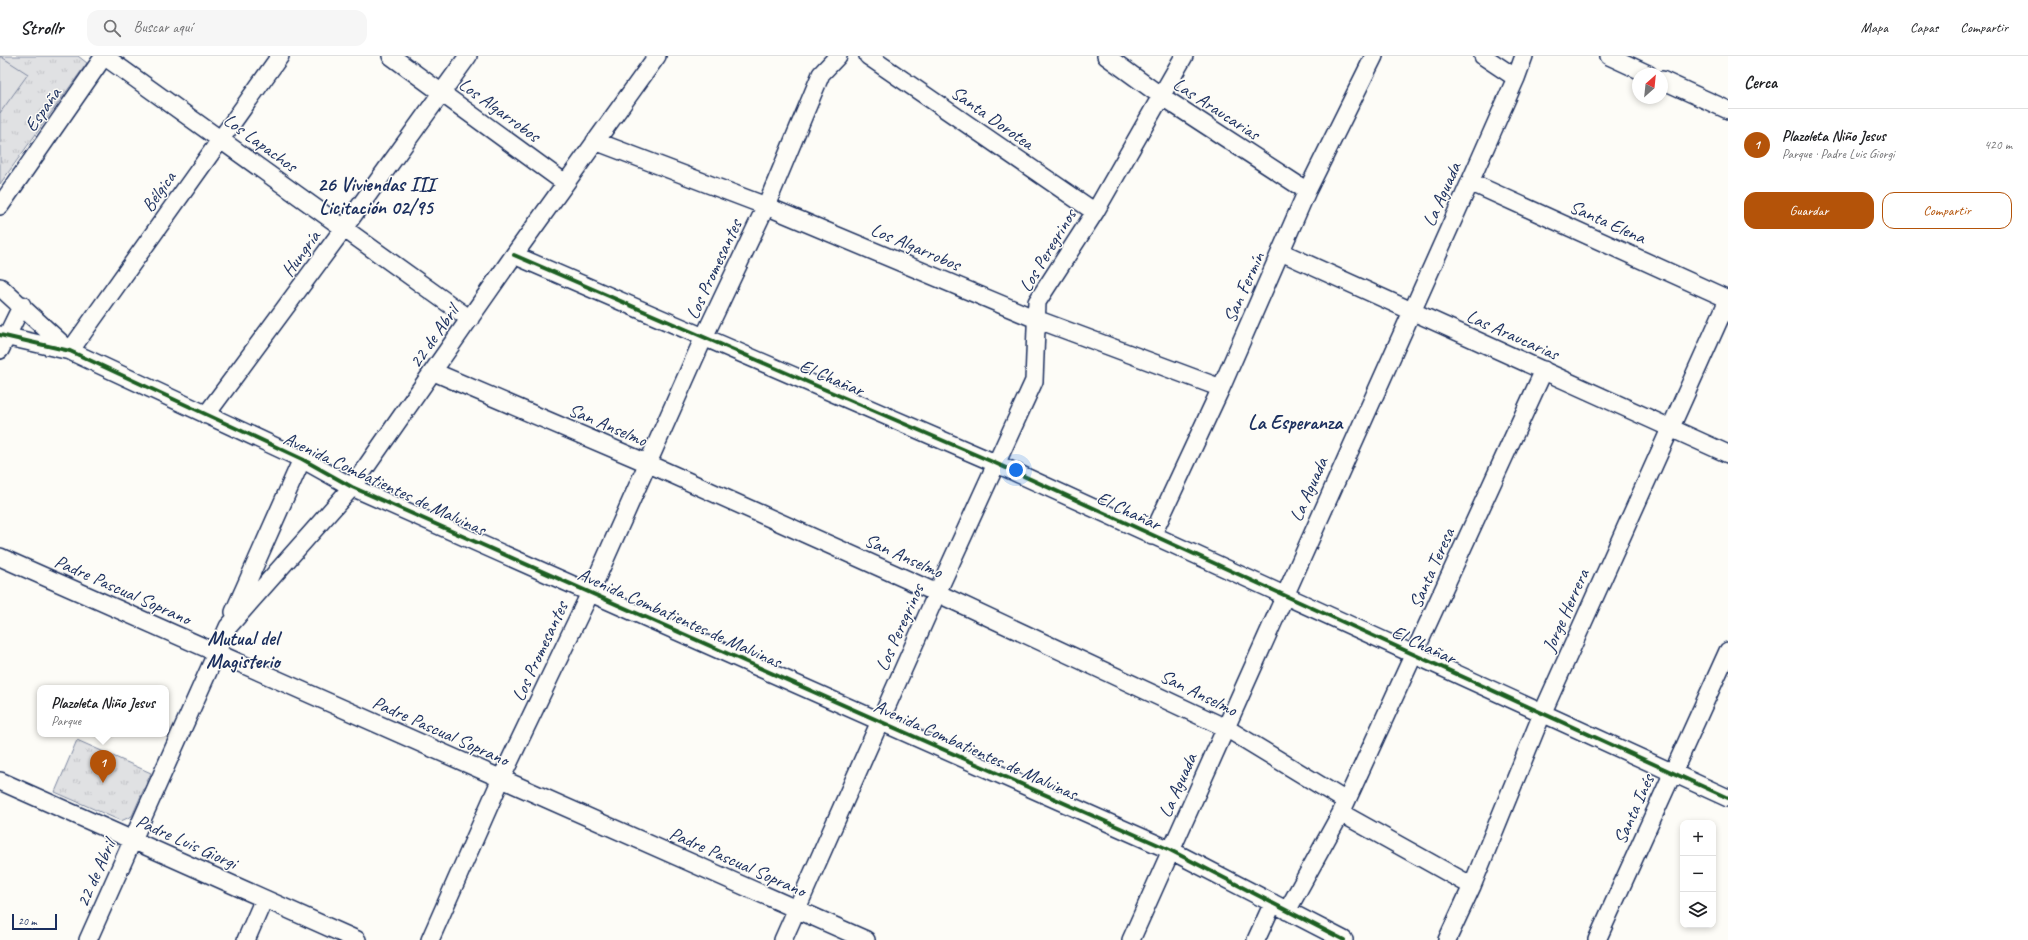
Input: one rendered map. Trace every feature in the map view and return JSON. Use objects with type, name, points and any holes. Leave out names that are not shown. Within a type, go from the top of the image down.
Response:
[{"type":"street","name":"Los Lapachos","points":[[104,56],[470,319]]},
{"type":"street","name":"España","points":[[0,206],[104,56]]},
{"type":"street","name":"Bélgica","points":[[70,351],[280,56]]},
{"type":"street","name":"Los Algarrobos","points":[[391,56],[565,183]]},
{"type":"street","name":"Hungría","points":[[206,415],[344,228],[468,56]]},
{"type":"street","name":"22 de Abril","points":[[228,627],[352,487],[434,372],[514,255],[657,56]]},
{"type":"street","name":"Los Promesantes","points":[[430,940],[501,780],[590,593],[704,337],[766,206],[821,74],[838,56]]},
{"type":"street","name":"Santa Dorotea","points":[[868,56],[1094,212]]},
{"type":"street","name":"Las Araucarias","points":[[1106,56],[1161,96],[1307,191]]},
{"type":"street","name":"Los Peregrinos","points":[[783,940],[995,463],[1034,381],[1036,302],[1094,212],[1184,56]]},
{"type":"street","name":"San Fermín","points":[[1152,536],[1221,388],[1307,191],[1374,56]]},
{"type":"street","points":[[1483,56],[1516,78]]},
{"type":"street","name":"La Aguada","points":[[1131,940],[1470,182],[1516,78],[1524,56]]},
{"type":"street","points":[[1609,56],[1635,68]]},
{"type":"street","points":[[1668,83],[1728,110]]},
{"type":"street","name":"Los Algarrobos","points":[[595,141],[766,206],[1036,319],[1221,388]]},
{"type":"street","name":"Santa Elena","points":[[1470,182],[1728,299]]},
{"type":"street","name":"Las Araucarias","points":[[1281,252],[1728,454]]},
{"type":"street","name":"El Chañar","points":[[514,255],[995,463],[1728,798]]},
{"type":"street","points":[[0,287],[22,305],[70,351]]},
{"type":"street","name":"Jorge Herrera","points":[[1447,940],[1472,886],[1542,714],[1728,299]]},
{"type":"street","points":[[2,341],[22,305]]},
{"type":"street","name":"Avenida Combatientes de Malvinas","points":[[2,341],[70,351],[302,459],[352,487],[1170,850],[1344,940]]},
{"type":"street","name":"Santa Teresa","points":[[1256,940],[1280,907],[1344,807],[1415,655],[1544,370]]},
{"type":"street","name":"San Anselmo","points":[[434,372],[647,463],[937,593],[1226,728],[1344,807],[1472,886]]},
{"type":"street","name":"22 de Abril","points":[[88,940],[302,459]]},
{"type":"street","name":"Padre Pascual Soprano","points":[[0,557],[216,654],[866,940]]},
{"type":"street","name":"Santa Inés","points":[[1597,940],[1728,651]]},
{"type":"street","name":"Padre Luis Giorgi","points":[[0,781],[357,940]]},
{"type":"street","points":[[246,940],[264,899]]},
{"type":"green space","points":[[0,56],[78,56],[87,63],[0,184]]},
{"type":"green space","points":[[0,56],[28,74],[0,113]]},
{"type":"green space","points":[[77,740],[151,773],[132,816],[121,821],[55,792]]},
{"type":"cycle path","points":[[514,255],[995,463],[1728,798]]},
{"type":"cycle path","points":[[0,335],[70,351],[302,459],[352,487],[1170,850],[1344,940]]},
{"type":"place","name":"Plazoleta Niño Jesus","points":[[103,783]]},
{"type":"district","name":"26 Viviendas III Licitación 02/95","points":[[376,196]]},
{"type":"district","name":"La Esperanza","points":[[1295,422]]},
{"type":"district","name":"Mutual del Magisterio","points":[[243,650]]}]
